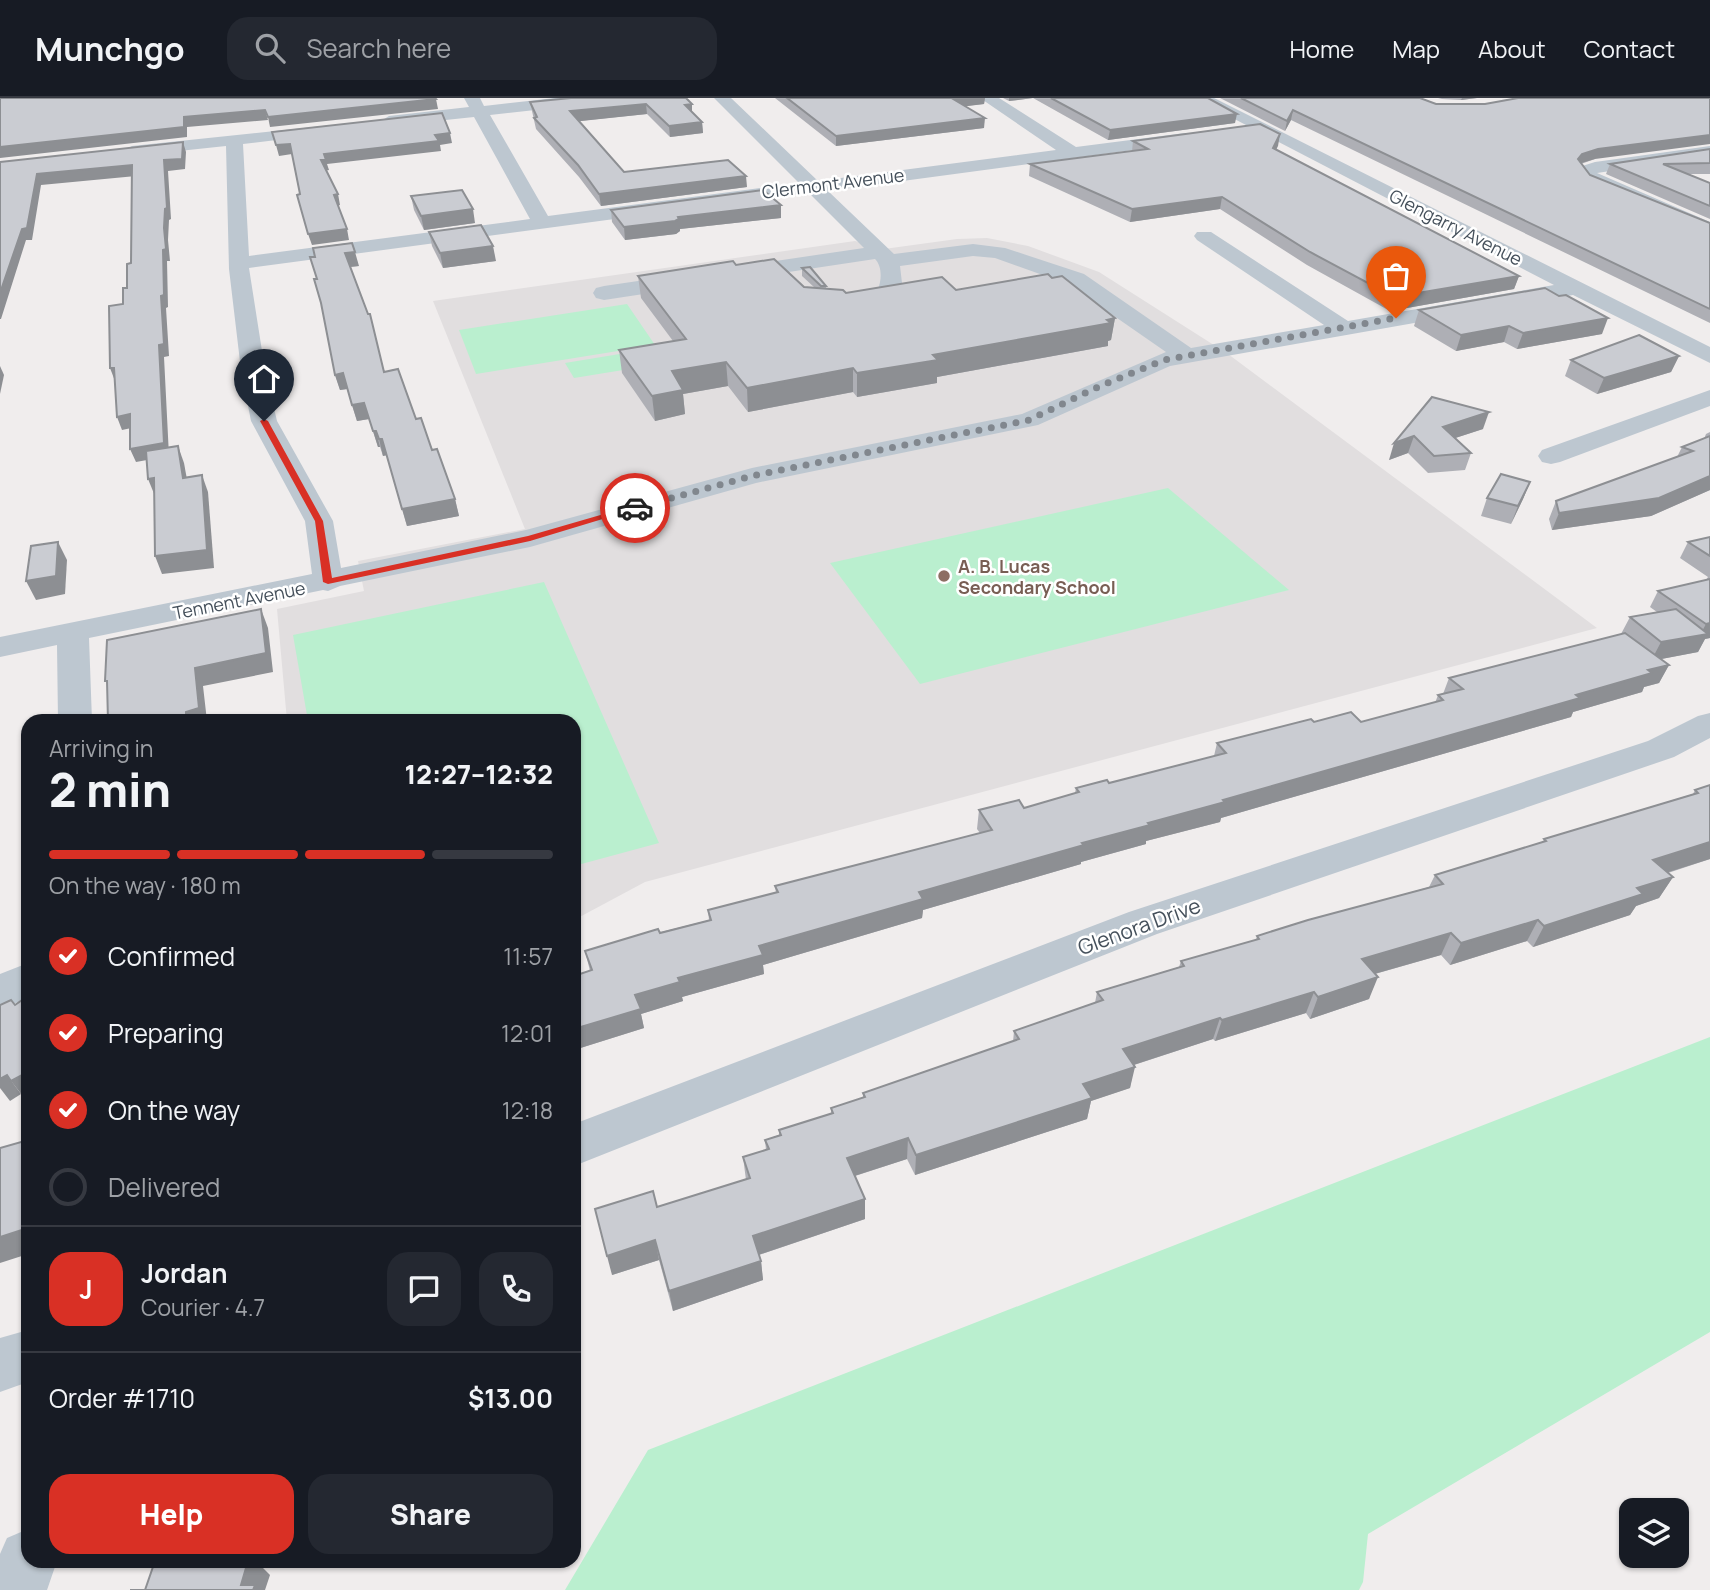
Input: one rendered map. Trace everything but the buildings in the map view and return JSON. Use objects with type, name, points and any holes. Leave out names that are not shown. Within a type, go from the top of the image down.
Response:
[{"type":"street","points":[[371,123],[477,104],[600,98]]},
{"type":"street","points":[[722,98],[884,256],[893,277],[890,290],[884,298],[830,305]]},
{"type":"street","points":[[988,98],[1071,152]]},
{"type":"street","name":"Glengarry Avenue","points":[[1202,98],[1710,356]]},
{"type":"street","points":[[477,104],[541,222]]},
{"type":"street","points":[[110,153],[343,127]]},
{"type":"street","points":[[1234,131],[1259,128]]},
{"type":"street","name":"Clermont Avenue","points":[[240,263],[1207,135]]},
{"type":"street","points":[[234,139],[240,263],[253,370],[264,421],[319,521],[328,582]]},
{"type":"street","points":[[1710,151],[1595,167],[1585,171],[1593,179],[1710,229]]},
{"type":"street","points":[[1204,236],[1342,327]]},
{"type":"street","points":[[604,293],[777,267],[884,256],[973,250],[998,252],[1076,279],[1186,356]]},
{"type":"street","points":[[777,267],[796,285]]},
{"type":"street","name":"Tennent Avenue","points":[[0,647],[328,582],[530,538],[752,476],[1029,420],[1151,365],[1186,356],[1576,288]]},
{"type":"street","points":[[1551,457],[1710,397]]},
{"type":"street","points":[[73,633],[75,714]]},
{"type":"street","name":"Glenora Drive","points":[[581,1142],[1143,923],[1661,749],[1710,724]]},
{"type":"street","points":[[0,991],[21,984]]},
{"type":"street","points":[[0,1365],[21,1358]]},
{"type":"street","points":[[16,1590],[25,1568]]},
{"type":"shaded area","name":"A. B. Lucas Secondary School","points":[[987,238],[1028,246],[1099,272],[1228,354],[1597,628],[645,882],[581,916],[581,714],[286,714],[277,609],[364,591],[358,561],[525,529],[433,301],[855,241],[884,249],[957,239]]},
{"type":"green space","points":[[627,304],[655,345],[476,374],[459,330]]},
{"type":"green space","points":[[650,349],[660,364],[574,378],[565,363]]},
{"type":"green space","points":[[1168,488],[1289,590],[920,684],[830,563]]},
{"type":"green space","points":[[544,582],[659,843],[581,864],[581,714],[307,714],[293,635]]},
{"type":"green space","points":[[1710,1037],[1710,1332],[1368,1534],[1363,1582],[1359,1590],[565,1590],[578,1568],[581,1568],[581,1563],[648,1450]]},
{"type":"way so far","points":[[635,508],[752,476],[1029,420],[1100,386],[1164,360],[1396,318]]},
{"type":"place","name":"A. B. Lucas Secondary School","points":[[944,576]]},
{"type":"route","points":[[264,421],[319,521],[328,582],[530,538],[635,508]]}]
